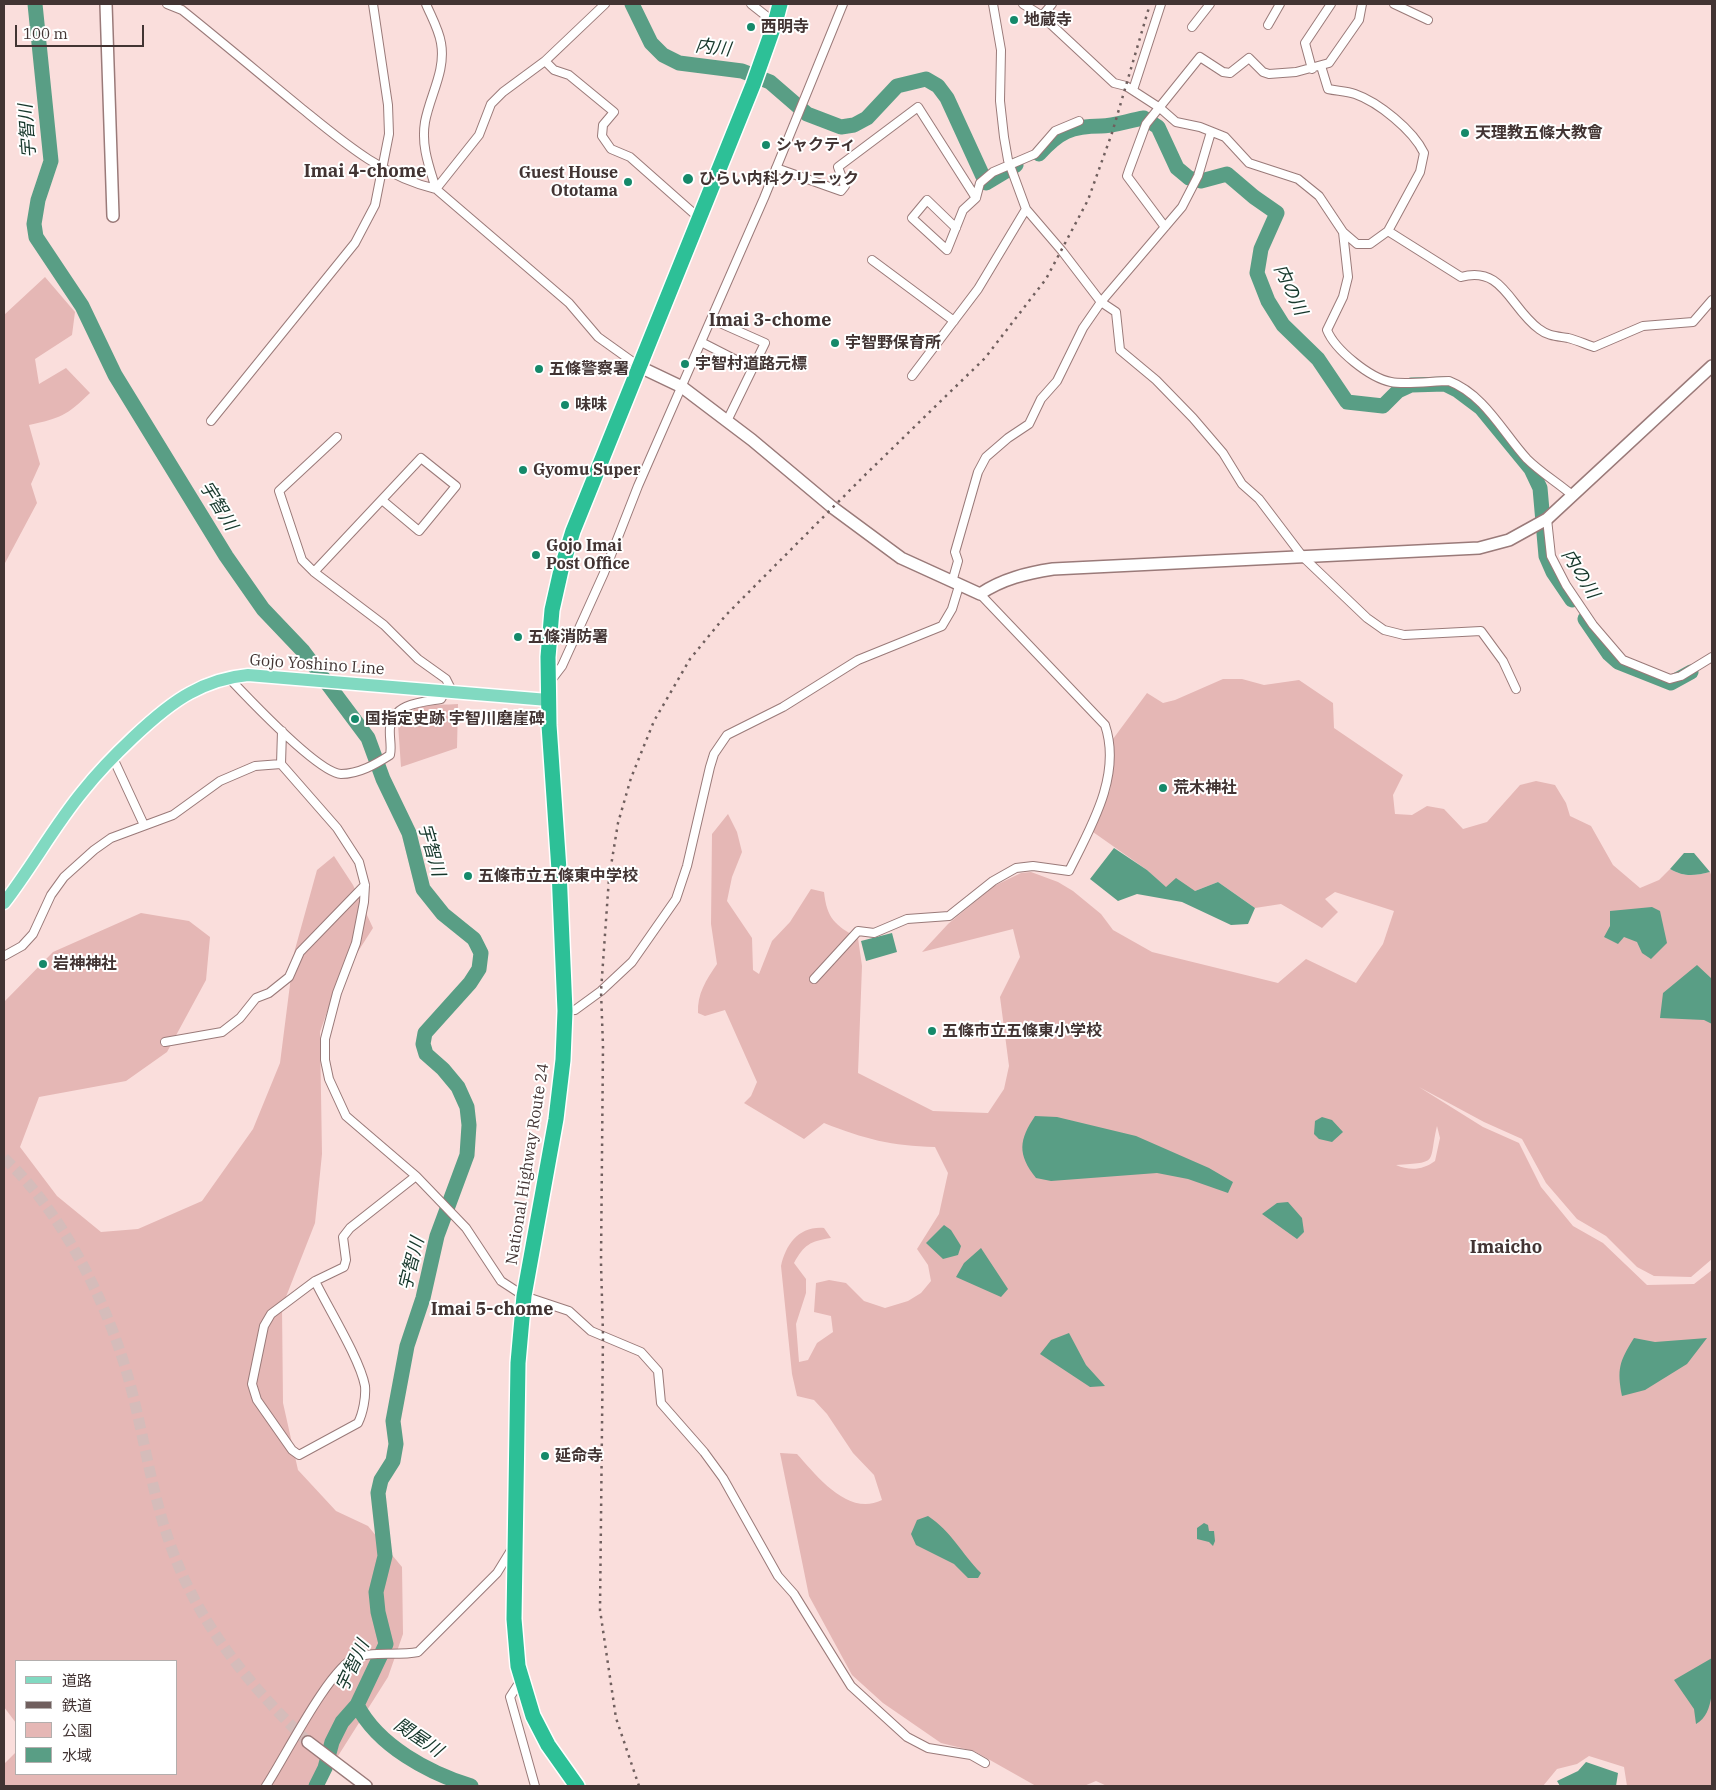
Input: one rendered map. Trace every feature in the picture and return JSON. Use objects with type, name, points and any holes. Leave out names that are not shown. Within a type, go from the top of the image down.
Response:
[{"type":"highway","name":"National Highway Route 24","points":[[577,1786],[548,1744],[533,1716],[518,1666],[514,1619],[518,1363],[524,1296],[556,1119],[563,1060],[565,1012],[559,870],[548,692],[552,610],[561,570],[573,531],[700,219],[776,23],[780,4]]},
{"type":"main road","name":"Gojo Yoshino Line","points":[[4,903],[24,878],[83,791],[113,758],[169,707],[187,694],[228,677],[248,675],[296,678],[449,692],[548,692]]},
{"type":"street","points":[[106,4],[113,216]]},
{"type":"street","points":[[167,4],[182,10],[332,132],[383,169],[413,184],[436,189],[568,303],[598,337],[640,366],[682,387],[727,421],[832,508],[901,558],[980,594],[1105,725],[1110,738],[1109,773],[1105,790],[1089,830],[1069,871],[1033,866],[1016,868],[993,882],[949,916],[907,919],[874,933],[858,931],[814,979]]},
{"type":"street","points":[[211,421],[355,243],[375,205],[389,134],[388,105],[373,4]]},
{"type":"street","points":[[426,4],[441,43],[438,84],[430,102],[423,140],[426,159],[436,189]]},
{"type":"street","points":[[436,189],[479,135],[492,104],[503,92],[545,61],[605,4]]},
{"type":"street","points":[[751,4],[776,23]]},
{"type":"street","points":[[548,692],[562,666],[604,573],[638,486],[776,168],[843,4]]},
{"type":"street","points":[[993,4],[1001,50],[1000,101],[1010,165],[1026,209],[1062,251],[1101,302],[1116,312],[1120,350],[1156,380],[1193,418],[1223,453],[1242,484],[1259,499],[1303,557],[1367,618],[1394,634],[1481,631],[1503,661],[1516,689]]},
{"type":"street","points":[[1023,4],[1042,16],[1114,83],[1133,90],[1160,108],[1176,122],[1200,127],[1225,137],[1249,163],[1298,179],[1312,188],[1344,232],[1357,244],[1364,246],[1388,231],[1420,172],[1424,153],[1401,124],[1374,102],[1356,94],[1328,89],[1322,66]]},
{"type":"street","points":[[1042,16],[1052,4]]},
{"type":"street","points":[[1133,90],[1161,4]]},
{"type":"street","points":[[1192,27],[1210,4]]},
{"type":"street","points":[[1268,25],[1280,4]]},
{"type":"street","points":[[1312,68],[1305,43],[1332,4]]},
{"type":"street","points":[[1165,226],[1127,176],[1146,124],[1153,118],[1200,57],[1223,72],[1230,73],[1249,58],[1263,72],[1269,74],[1322,66],[1329,63],[1359,20],[1362,4]]},
{"type":"street","points":[[1394,4],[1428,20]]},
{"type":"street","points":[[545,61],[554,70],[569,75],[614,112],[603,125],[602,136],[611,149],[630,157],[700,219]]},
{"type":"street","points":[[776,168],[841,191],[845,186],[838,167],[918,107],[976,198]]},
{"type":"street","points":[[956,228],[927,200],[912,218],[947,250],[956,228],[963,210],[976,198],[980,183],[993,172],[1035,154],[1056,131],[1079,121]]},
{"type":"street","points":[[565,1012],[575,1010],[601,991],[632,962],[676,899],[688,866],[714,754],[727,735],[783,707],[858,660],[942,626],[952,609],[958,562],[955,552],[978,472],[986,457],[1008,438],[1029,424],[1041,400],[1057,381],[1083,328],[1101,302],[1182,207],[1190,195],[1211,132]]},
{"type":"street","points":[[912,376],[978,289],[1026,209]]},
{"type":"street","points":[[1388,231],[1461,277],[1478,273],[1491,278],[1537,328],[1550,336],[1568,338],[1594,347],[1644,326],[1693,322],[1712,300]]},
{"type":"street","points":[[1344,232],[1348,277],[1343,298],[1327,330],[1332,342],[1348,357],[1382,380],[1393,383],[1449,381],[1456,383],[1486,408],[1530,461],[1572,495]]},
{"type":"street","points":[[872,260],[954,321]]},
{"type":"street","points":[[711,319],[765,343],[727,421]]},
{"type":"street","points":[[701,342],[752,368]]},
{"type":"street","points":[[980,594],[994,585],[1023,574],[1053,569],[1479,548],[1510,540],[1547,519],[1712,366]]},
{"type":"street","points":[[228,677],[282,731],[321,764],[340,774],[370,768],[390,755],[390,726],[394,716],[403,708],[415,703],[440,699],[449,692],[446,678],[418,659],[384,625],[314,572],[298,552],[279,491],[337,437]]},
{"type":"street","points":[[314,572],[382,500],[422,458],[456,486],[419,531],[382,500]]},
{"type":"street","points":[[1547,519],[1550,556],[1566,585],[1593,625],[1624,660],[1670,679],[1681,676],[1712,657]]},
{"type":"street","points":[[282,731],[281,764],[337,828],[360,862],[365,885],[364,902],[356,943],[337,993],[325,1039],[325,1060],[329,1079],[346,1116],[416,1176],[466,1228],[501,1281],[524,1296],[569,1311],[591,1331],[641,1352],[658,1371],[661,1403],[704,1452],[723,1478],[778,1576],[794,1594],[851,1686],[907,1737],[928,1748],[971,1755],[985,1763]]},
{"type":"street","points":[[113,758],[144,825]]},
{"type":"street","points":[[4,956],[22,946],[33,934],[50,895],[70,872],[94,850],[112,838],[173,815],[220,781],[255,766],[281,764]]},
{"type":"street","points":[[165,1042],[222,1032],[240,1018],[256,998],[269,993],[289,977],[300,952],[365,885]]},
{"type":"street","points":[[315,1281],[360,1369],[365,1387],[358,1423],[299,1455],[292,1450],[257,1400],[252,1384],[264,1326],[271,1314],[315,1281],[344,1267],[346,1260],[343,1237],[350,1228],[416,1176]]},
{"type":"street","points":[[266,1786],[339,1670],[358,1657],[418,1652],[434,1639],[497,1573],[514,1546]]},
{"type":"street","points":[[522,1680],[510,1697],[535,1786]]},
{"type":"street","points":[[308,1742],[366,1786]]},
{"type":"green space","points":[[45,277],[75,312],[72,335],[35,359],[39,384],[66,368],[90,393],[75,407],[62,415],[29,425],[40,464],[31,484],[37,503],[5,563],[4,315]]},
{"type":"green space","points":[[1223,679],[1242,679],[1264,685],[1299,680],[1333,703],[1334,728],[1403,775],[1393,795],[1395,814],[1412,815],[1427,806],[1444,809],[1463,829],[1487,822],[1520,785],[1536,781],[1555,785],[1566,803],[1570,816],[1591,826],[1613,865],[1640,888],[1659,880],[1670,869],[1689,875],[1710,872],[1712,877],[1712,1259],[1691,1277],[1654,1276],[1637,1267],[1606,1236],[1577,1219],[1546,1183],[1522,1139],[1484,1122],[1419,1087],[1483,1127],[1519,1143],[1541,1187],[1573,1226],[1603,1243],[1647,1285],[1694,1284],[1712,1270],[1712,1786],[1627,1786],[1624,1767],[1589,1756],[1577,1764],[1557,1769],[1543,1786],[1107,1786],[1096,1781],[1084,1786],[1036,1786],[974,1751],[941,1743],[883,1703],[852,1675],[809,1596],[780,1453],[797,1454],[824,1483],[845,1499],[869,1504],[882,1500],[874,1475],[853,1453],[827,1414],[814,1400],[797,1396],[792,1374],[781,1266],[783,1258],[786,1250],[795,1238],[807,1230],[824,1228],[831,1238],[808,1245],[794,1263],[806,1279],[806,1293],[796,1324],[799,1362],[808,1360],[817,1343],[833,1332],[831,1316],[814,1312],[816,1283],[829,1280],[846,1283],[864,1301],[885,1308],[908,1301],[921,1293],[931,1281],[928,1265],[917,1249],[939,1214],[948,1173],[935,1147],[878,1141],[824,1123],[804,1139],[744,1103],[751,1096],[757,1082],[725,1010],[705,1016],[698,1013],[701,993],[717,964],[711,924],[712,834],[728,814],[737,832],[742,852],[732,877],[727,901],[752,938],[753,970],[759,974],[772,941],[790,922],[811,889],[824,892],[830,915],[838,925],[858,938],[862,966],[858,1073],[933,1111],[988,1113],[1004,1089],[1009,1066],[1000,997],[1020,957],[1013,929],[922,952],[948,924],[994,886],[1021,873],[1031,872],[1058,882],[1073,891],[1101,914],[1113,930],[1152,952],[1278,983],[1306,959],[1356,983],[1383,944],[1394,911],[1335,892],[1325,899],[1338,912],[1322,928],[1281,904],[1255,908],[1218,882],[1195,891],[1166,888],[1147,870],[1093,832],[1110,790],[1114,757],[1113,739],[1147,693],[1163,703],[1175,700]],"holes":[[[1437,1126],[1440,1138],[1435,1161],[1416,1169],[1396,1165],[1420,1163],[1430,1159]]]},
{"type":"green space","points":[[458,704],[457,748],[401,767],[398,724],[404,717],[410,711],[424,706]]},
{"type":"green space","points":[[334,856],[353,885],[373,928],[336,986],[320,1032],[322,1154],[315,1223],[282,1307],[283,1403],[298,1470],[336,1511],[368,1526],[402,1567],[403,1634],[388,1677],[319,1786],[4,1786],[4,1764],[15,1753],[15,1775],[178,1775],[178,1660],[15,1660],[15,1722],[4,1707],[4,1002],[53,952],[141,913],[189,921],[210,937],[206,980],[167,1052],[126,1081],[39,1097],[20,1147],[57,1196],[101,1232],[138,1229],[202,1201],[253,1129],[280,1063],[294,953],[317,870]]},
{"type":"water","points":[[1114,848],[1147,870],[1166,887],[1176,878],[1195,891],[1218,882],[1255,908],[1248,924],[1231,925],[1182,902],[1137,894],[1118,901],[1090,879]]},
{"type":"water","points":[[1684,853],[1694,853],[1710,872],[1689,875],[1670,869]]},
{"type":"water","points":[[1652,907],[1660,911],[1667,943],[1651,959],[1642,953],[1637,942],[1624,937],[1618,944],[1604,937],[1610,926],[1610,911]]},
{"type":"water","points":[[892,933],[897,952],[866,961],[861,941]]},
{"type":"water","points":[[1697,965],[1712,979],[1712,1024],[1704,1020],[1660,1018],[1663,993]]},
{"type":"water","points":[[1035,1116],[1057,1117],[1136,1136],[1209,1168],[1233,1182],[1228,1193],[1188,1179],[1157,1173],[1051,1181],[1036,1178],[1026,1162],[1022,1147],[1026,1132]]},
{"type":"water","points":[[1322,1117],[1332,1120],[1343,1132],[1332,1142],[1319,1139],[1314,1134],[1315,1121]]},
{"type":"water","points":[[1288,1202],[1302,1218],[1304,1232],[1297,1239],[1262,1214],[1277,1203]]},
{"type":"water","points":[[944,1225],[951,1230],[961,1246],[958,1255],[943,1259],[926,1243]]},
{"type":"water","points":[[981,1248],[1008,1289],[1001,1297],[956,1277],[964,1263]]},
{"type":"water","points":[[1069,1333],[1086,1365],[1105,1386],[1090,1387],[1040,1354],[1051,1340]]},
{"type":"water","points":[[1634,1338],[1655,1342],[1707,1338],[1687,1364],[1645,1390],[1622,1396],[1620,1366]]},
{"type":"water","points":[[928,1516],[950,1536],[981,1573],[978,1578],[968,1578],[954,1564],[916,1545],[911,1534],[917,1520]]},
{"type":"water","points":[[1204,1523],[1208,1525],[1209,1531],[1214,1531],[1215,1541],[1213,1546],[1209,1542],[1197,1539],[1197,1528]]},
{"type":"water","points":[[1712,1658],[1710,1704],[1707,1712],[1696,1724],[1694,1709],[1674,1680]]},
{"type":"water","points":[[1586,1762],[1618,1773],[1616,1786],[1560,1786],[1557,1781],[1578,1771]]},
{"type":"waterway","name":"宇智川","points":[[35,4],[51,161],[38,200],[34,224],[36,237],[82,306],[115,375],[226,556],[263,609],[303,651],[368,738],[383,779],[409,833],[423,889],[443,914],[474,939],[481,953],[479,969],[470,983],[425,1033],[423,1044],[426,1054],[443,1069],[458,1087],[467,1107],[469,1125],[467,1155],[437,1236],[423,1298],[407,1346],[393,1421],[396,1444],[393,1461],[381,1480],[378,1493],[385,1556],[376,1592],[378,1612],[386,1644],[357,1705],[342,1722],[332,1742],[325,1768],[316,1786]]},
{"type":"waterway","name":"内の川","points":[[632,4],[651,43],[663,55],[679,63],[742,71],[770,82],[807,114],[841,127],[854,125],[867,118],[897,86],[926,79],[938,86],[947,98],[986,183],[1016,165]]},
{"type":"waterway","name":"内の川","points":[[1039,154],[1059,135],[1073,129],[1106,126],[1144,118],[1158,127],[1177,168],[1189,178],[1201,181],[1227,174],[1254,197],[1277,213],[1261,249],[1257,273],[1268,301],[1283,325],[1318,359],[1347,402],[1383,406],[1398,391],[1411,385],[1445,384],[1457,390],[1481,408],[1531,469],[1540,488],[1546,556],[1553,572],[1572,600]]},
{"type":"waterway","name":"内の川","points":[[1585,619],[1609,654],[1618,662],[1671,683],[1691,672]]},
{"type":"waterway","name":"関屋川","points":[[357,1705],[366,1720],[378,1733],[406,1756],[438,1774],[471,1786]]},
{"type":"tunnel","points":[[4,1158],[46,1206],[65,1234],[97,1293],[121,1354],[130,1384],[154,1489],[166,1531],[173,1552],[198,1606],[213,1631],[248,1677],[267,1700],[308,1742]]},
{"type":"railway","points":[[639,1786],[616,1718],[600,1610],[603,1335],[601,1263],[603,1046],[601,991],[609,878],[618,823],[631,778],[654,721],[690,659],[726,615],[985,358],[1046,279],[1088,200],[1112,133],[1150,4]]},
{"type":"place","name":"地蔵寺","points":[[1014,20]]},
{"type":"place","name":"西明寺","points":[[751,27]]},
{"type":"place","name":"天理教五條大教會","points":[[1465,133]]},
{"type":"place","name":"シャクティ","points":[[766,145]]},
{"type":"place","name":"ひらい内科クリニック","points":[[688,179]]},
{"type":"place","name":"Guest House Ototama","points":[[628,182]]},
{"type":"place","name":"宇智野保育所","points":[[835,343]]},
{"type":"place","name":"宇智村道路元標","points":[[685,364]]},
{"type":"place","name":"五條警察署","points":[[539,369]]},
{"type":"place","name":"味味","points":[[565,405]]},
{"type":"place","name":"Gyomu Super","points":[[523,470]]},
{"type":"place","name":"Gojo Imai Post Office","points":[[536,555]]},
{"type":"place","name":"五條消防署","points":[[518,637]]},
{"type":"place","name":"国指定史跡 宇智川磨崖碑","points":[[355,719]]},
{"type":"place","name":"荒木神社","points":[[1163,788]]},
{"type":"place","name":"五條市立五條東中学校","points":[[468,876]]},
{"type":"place","name":"岩神神社","points":[[43,964]]},
{"type":"place","name":"五條市立五條東小学校","points":[[932,1031]]},
{"type":"place","name":"延命寺","points":[[545,1456]]},
{"type":"district","name":"Imai 4-chome","points":[[365,172]]},
{"type":"district","name":"Imai 3-chome","points":[[770,321]]},
{"type":"district","name":"Imaicho","points":[[1506,1248]]},
{"type":"district","name":"Imai 5-chome","points":[[492,1310]]},
{"type":"water label","name":"内川","points":[[713,48]]}]
